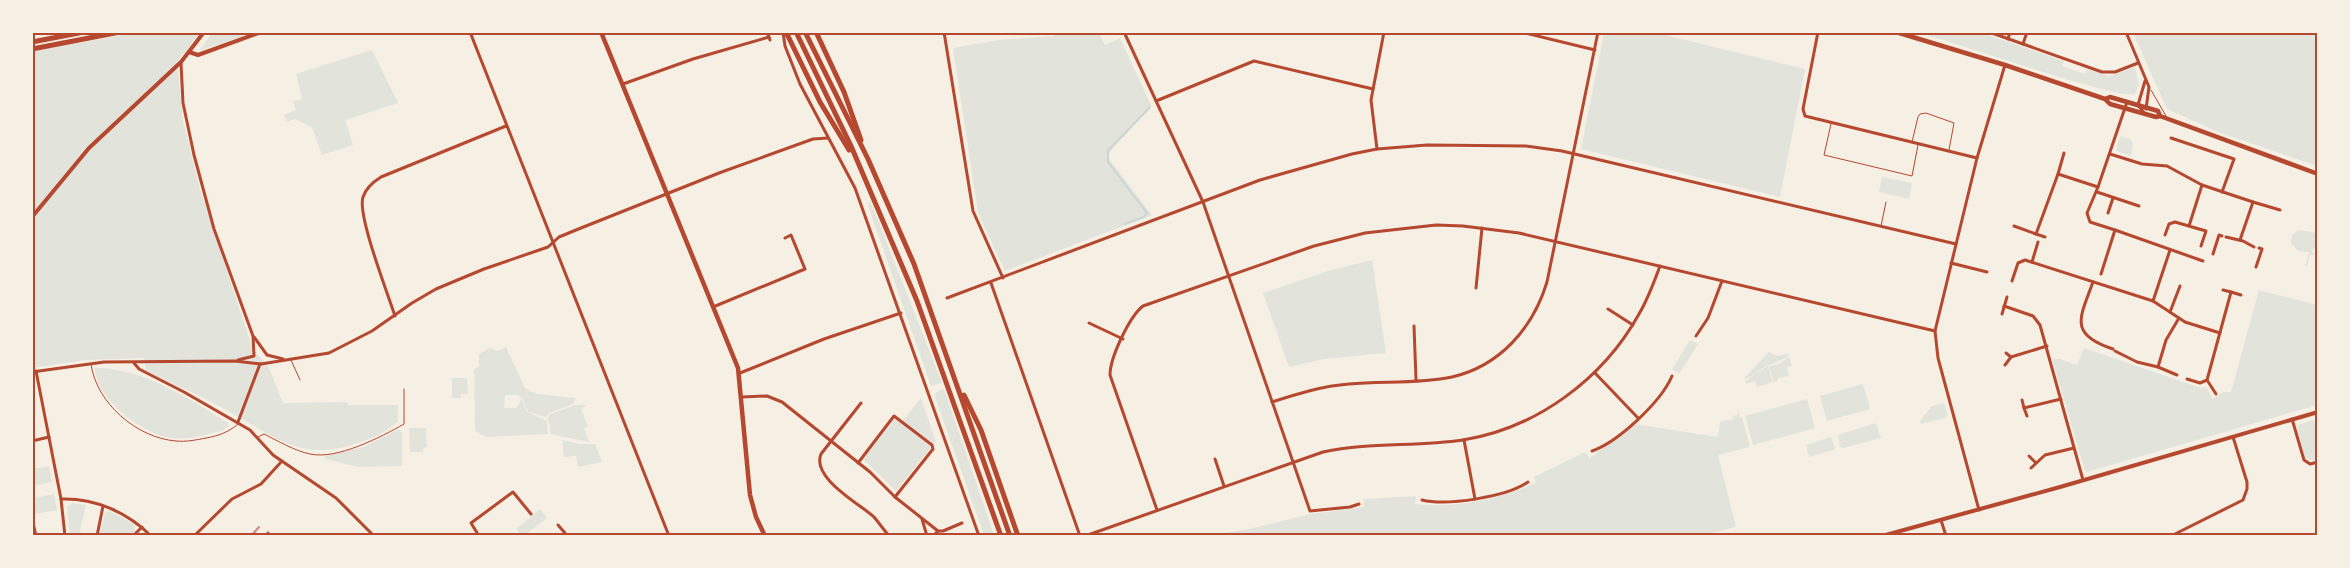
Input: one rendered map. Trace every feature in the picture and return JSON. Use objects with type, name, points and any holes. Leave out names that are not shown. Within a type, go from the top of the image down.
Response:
[{"type":"highway","points":[[32,42],[84,32]]},
{"type":"highway","points":[[32,49],[120,32]]},
{"type":"highway","points":[[784,32],[820,102],[858,164]]},
{"type":"highway","points":[[796,32],[858,164],[918,301],[1000,536]]},
{"type":"highway","points":[[805,32],[868,160],[914,264],[1010,536]]},
{"type":"highway","points":[[816,32],[844,92],[868,160]]},
{"type":"highway","points":[[954,375],[981,430],[1018,536]]},
{"type":"main road","points":[[602,32],[740,373],[752,506],[765,536]]},
{"type":"main road","points":[[1896,32],[2006,65],[2104,99],[2108,103],[2156,117],[2160,116],[2318,174]]},
{"type":"main road","points":[[2104,99],[2110,97],[2147,107],[2158,111],[2160,116]]},
{"type":"street","points":[[189,52],[198,55],[261,32]]},
{"type":"street","points":[[470,32],[669,536]]},
{"type":"street","points":[[784,32],[785,46],[795,72],[855,188],[979,536]]},
{"type":"street","points":[[944,32],[973,212],[1003,278]]},
{"type":"street","points":[[1124,32],[1203,202],[1227,276],[1310,511],[1350,507],[1359,504]]},
{"type":"street","points":[[1377,149],[1371,100],[1384,32]]},
{"type":"street","points":[[1522,32],[1595,50]]},
{"type":"street","points":[[1272,402],[1332,386],[1452,377],[1476,369],[1499,355],[1516,340],[1532,319],[1541,301],[1556,240],[1598,32]]},
{"type":"street","points":[[1818,32],[1802,113],[1808,118],[1976,158]]},
{"type":"street","points":[[2008,39],[2010,32]]},
{"type":"street","points":[[2024,44],[2027,32]]},
{"type":"street","points":[[2126,32],[2149,87],[2145,114]]},
{"type":"street","points":[[32,217],[89,148],[181,62],[204,33]]},
{"type":"street","points":[[1991,33],[2102,72],[2115,72],[2138,63]]},
{"type":"street","points":[[623,84],[676,64],[769,36]]},
{"type":"street","points":[[1156,101],[1254,61],[1373,89]]},
{"type":"street","points":[[181,62],[185,118],[198,170],[217,238],[253,336],[255,355],[259,363],[239,422]]},
{"type":"street","points":[[1979,510],[1938,358],[1935,331],[1976,158],[2006,65]]},
{"type":"street","points":[[2145,80],[2138,105],[2145,114]]},
{"type":"street","points":[[2127,102],[2087,216],[2090,222],[2204,261]]},
{"type":"street","points":[[395,316],[362,208],[363,198],[367,189],[380,177],[506,126]]},
{"type":"street","points":[[32,518],[37,536],[65,536],[61,500],[34,372],[90,363],[235,361],[259,363],[291,360],[337,350],[378,328],[412,303],[460,278],[546,247],[568,234],[668,194],[813,139],[828,138]]},
{"type":"street","points":[[2171,138],[2234,158],[2222,192]]},
{"type":"street","points":[[947,298],[1287,172],[1377,149],[1402,146],[1462,144],[1546,148],[1574,153],[1956,244]]},
{"type":"street","points":[[2036,234],[2064,153]]},
{"type":"street","points":[[2110,154],[2142,164],[2167,166],[2202,185],[2280,210]]},
{"type":"street","points":[[2058,174],[2098,187]]},
{"type":"street","points":[[2189,226],[2202,185]]},
{"type":"street","points":[[2096,192],[2139,206]]},
{"type":"street","points":[[2108,213],[2113,198]]},
{"type":"street","points":[[2240,240],[2253,202]]},
{"type":"street","points":[[2165,235],[2169,224],[2175,222],[2206,231],[2201,246]]},
{"type":"street","points":[[1157,510],[1110,375],[1112,361],[1132,318],[1143,306],[1314,246],[1365,233],[1413,226],[1482,228],[1556,240],[1935,331]]},
{"type":"street","points":[[2014,226],[2045,237]]},
{"type":"street","points":[[1476,288],[1482,228]]},
{"type":"street","points":[[2101,274],[2115,230]]},
{"type":"street","points":[[713,307],[805,268],[791,235],[785,238]]},
{"type":"street","points":[[2212,254],[2219,235],[2222,236]]},
{"type":"street","points":[[2226,238],[2240,240],[2254,247]]},
{"type":"street","points":[[2032,262],[2038,242]]},
{"type":"street","points":[[2256,267],[2262,249],[2259,248]]},
{"type":"street","points":[[2153,301],[2170,250]]},
{"type":"street","points":[[2012,281],[2018,263],[2024,260],[2153,301],[2179,318],[2220,333]]},
{"type":"street","points":[[1951,263],[1987,272]]},
{"type":"street","points":[[1086,536],[1323,452],[1358,446],[1464,440],[1498,431],[1531,418],[1564,398],[1595,373],[1616,349],[1633,325],[1648,297],[1660,265]]},
{"type":"street","points":[[1696,336],[1708,318],[1722,281]]},
{"type":"street","points":[[991,282],[1080,536]]},
{"type":"street","points":[[2093,282],[2082,314],[2082,327],[2093,342],[2137,362],[2158,367],[2177,375]]},
{"type":"street","points":[[2170,312],[2180,286]]},
{"type":"street","points":[[2223,290],[2241,295]]},
{"type":"street","points":[[2216,394],[2207,380],[2231,292]]},
{"type":"street","points":[[2002,314],[2007,296]]},
{"type":"street","points":[[2004,306],[2028,314],[2037,320],[2047,346],[2083,480]]},
{"type":"street","points":[[1608,309],[1633,325]]},
{"type":"street","points":[[740,373],[824,339],[900,313]]},
{"type":"street","points":[[2158,367],[2166,340],[2179,318]]},
{"type":"street","points":[[1089,323],[1122,338]]},
{"type":"street","points":[[1414,326],[1416,380]]},
{"type":"street","points":[[253,336],[266,353],[265,362]]},
{"type":"street","points":[[2005,365],[2011,357],[2047,346]]},
{"type":"street","points":[[235,361],[255,355],[259,351],[286,360]]},
{"type":"street","points":[[2006,353],[2011,357]]},
{"type":"street","points":[[134,363],[138,370],[239,422],[257,437],[273,455],[336,498],[374,536]]},
{"type":"street","points":[[1595,373],[1638,418]]},
{"type":"street","points":[[1592,451],[1612,440],[1638,418],[1659,396],[1672,376]]},
{"type":"street","points":[[2187,379],[2200,383],[2207,380]]},
{"type":"street","points":[[742,397],[767,396],[775,398],[858,463],[895,497],[938,531],[943,531],[962,523]]},
{"type":"street","points":[[2024,408],[2061,399]]},
{"type":"street","points":[[2022,400],[2026,416]]},
{"type":"street","points":[[861,403],[831,441],[820,459],[828,480],[874,517],[889,536]]},
{"type":"street","points":[[1882,536],[1979,510],[2292,419],[2317,414]]},
{"type":"street","points":[[858,463],[894,416],[932,445],[933,450],[895,497]]},
{"type":"street","points":[[2292,419],[2304,460],[2310,464],[2318,462]]},
{"type":"street","points":[[32,441],[49,437]]},
{"type":"street","points":[[2171,536],[2243,500],[2246,495],[2247,482],[2233,437]]},
{"type":"street","points":[[1464,440],[1475,499]]},
{"type":"street","points":[[2031,468],[2045,455],[2074,448]]},
{"type":"street","points":[[2029,456],[2036,462]]},
{"type":"street","points":[[1215,459],[1224,486]]},
{"type":"street","points":[[194,536],[232,499],[261,484],[282,460]]},
{"type":"street","points":[[1422,500],[1444,503],[1475,499],[1510,491],[1528,482]]},
{"type":"street","points":[[479,536],[471,523],[513,492],[531,514]]},
{"type":"street","points":[[61,500],[80,500],[103,506],[123,514],[142,527],[151,536]]},
{"type":"street","points":[[97,536],[103,506]]},
{"type":"street","points":[[922,519],[926,536]]},
{"type":"street","points":[[1941,520],[1946,536]]},
{"type":"street","points":[[558,525],[565,533],[562,536]]},
{"type":"street","points":[[133,536],[142,527]]},
{"type":"street","points":[[933,536],[938,531]]},
{"type":"lane","points":[[2149,87],[2168,119]]},
{"type":"lane","points":[[1912,143],[1918,117],[1920,114],[1926,113],[1954,123],[1955,127],[1949,152]]},
{"type":"lane","points":[[1831,123],[1824,155],[1912,176],[1918,144]]},
{"type":"lane","points":[[1881,227],[1886,202]]},
{"type":"lane","points":[[291,360],[300,380]]},
{"type":"lane","points":[[90,363],[94,380],[108,403],[133,425],[156,436],[175,441],[195,440],[222,434],[231,430],[239,422]]},
{"type":"lane","points":[[257,437],[264,434],[311,454],[346,450],[369,442],[404,424],[404,389]]},
{"type":"shaded area","points":[[212,32],[252,33],[199,51]]},
{"type":"shaded area","points":[[134,33],[200,33],[177,61],[183,121],[200,189],[253,350],[268,366],[283,403],[347,402],[348,405],[398,405],[398,421],[383,432],[361,442],[335,449],[318,450],[302,448],[274,437],[208,400],[146,370],[144,358],[86,360],[33,368],[33,51]]},
{"type":"shaded area","points":[[1059,33],[1099,33],[1105,45],[1120,38],[1151,105],[1106,155],[1152,215],[1005,271],[978,213],[953,48],[998,40],[1053,36]]},
{"type":"shaded area","points":[[1604,33],[1657,33],[1805,69],[1780,197],[1581,149]]},
{"type":"shaded area","points":[[1920,33],[1982,33],[2064,61],[2062,66],[2085,74],[2087,69],[2109,76],[2135,67],[2139,85],[2135,94],[2123,94],[2069,80]]},
{"type":"shaded area","points":[[2133,33],[2317,33],[2317,166],[2218,132],[2167,109]]},
{"type":"shaded area","points":[[372,50],[398,103],[345,120],[353,145],[322,155],[312,127],[295,119],[287,122],[284,115],[296,110],[293,101],[302,99],[296,74]]},
{"type":"shaded area","points":[[2120,136],[2130,139],[2133,143],[2131,156],[2116,151]]},
{"type":"shaded area","points":[[1882,177],[1912,183],[1909,199],[1879,192]]},
{"type":"shaded area","points":[[870,200],[942,383],[931,386],[868,206]]},
{"type":"shaded area","points":[[2299,230],[2317,233],[2316,246],[2312,251],[2314,255],[2310,255],[2307,266],[2303,265],[2306,264],[2309,252],[2298,251],[2291,243],[2292,235]]},
{"type":"shaded area","points":[[1372,260],[1386,353],[1324,359],[1289,367],[1263,293],[1328,271]]},
{"type":"shaded area","points":[[2259,290],[2317,305],[2317,405],[2087,472],[2085,471],[2052,359],[2060,359],[2077,365],[2084,348],[2201,388],[2206,387],[2213,399],[2223,392],[2231,392]]},
{"type":"shaded area","points":[[1690,340],[1698,344],[1679,374],[1672,369]]},
{"type":"shaded area","points":[[506,347],[525,388],[537,394],[576,398],[573,404],[549,413],[546,417],[528,412],[523,399],[518,395],[505,395],[504,408],[516,408],[522,399],[527,412],[547,421],[548,434],[487,437],[475,431],[474,370],[479,366],[479,354],[490,348],[497,351]]},
{"type":"shaded area","points":[[1769,352],[1777,356],[1790,354],[1750,377],[1743,379]]},
{"type":"shaded area","points":[[1789,357],[1792,366],[1787,367],[1789,376],[1778,378],[1778,381],[1774,382],[1769,366],[1779,364]]},
{"type":"shaded area","points":[[1768,366],[1773,382],[1757,387],[1755,381],[1746,384],[1745,381]]},
{"type":"shaded area","points":[[95,368],[113,369],[130,373],[164,386],[227,422],[229,426],[226,429],[189,438],[172,438],[155,434],[121,412],[111,401],[102,391]]},
{"type":"shaded area","points":[[452,378],[467,378],[468,394],[461,394],[461,398],[452,398]]},
{"type":"shaded area","points":[[1863,384],[1870,409],[1827,421],[1820,396]]},
{"type":"shaded area","points":[[944,389],[994,535],[984,535],[935,397],[936,392]]},
{"type":"shaded area","points":[[921,398],[936,442],[933,443],[903,421]]},
{"type":"shaded area","points":[[1807,399],[1815,428],[1753,445],[1745,416]]},
{"type":"shaded area","points":[[1944,403],[1948,417],[1921,424],[1920,421],[1932,406]]},
{"type":"shaded area","points":[[576,405],[586,405],[581,409],[588,426],[584,428],[589,442],[550,434],[550,426],[547,419],[550,414]]},
{"type":"shaded area","points":[[1738,408],[1740,416],[1736,418],[1742,417],[1750,447],[1718,455],[1736,527],[1704,535],[1203,536],[1249,529],[1311,514],[1364,507],[1364,499],[1416,496],[1415,504],[1446,505],[1492,498],[1536,483],[1534,477],[1585,452],[1590,458],[1634,424],[1718,437],[1720,422],[1733,419],[1733,416],[1738,415]]},
{"type":"shaded area","points":[[895,419],[931,447],[896,491],[863,459]]},
{"type":"shaded area","points":[[2313,420],[2318,424],[2317,460],[2313,461],[2305,457],[2297,427],[2300,424]]},
{"type":"shaded area","points":[[1876,423],[1881,438],[1843,448],[1840,447],[1838,435]]},
{"type":"shaded area","points":[[409,428],[426,428],[427,447],[423,448],[423,452],[410,452]]},
{"type":"shaded area","points":[[398,429],[402,432],[402,466],[358,467],[325,459],[324,456],[364,447]]},
{"type":"shaded area","points":[[1831,437],[1834,450],[1809,457],[1806,445]]},
{"type":"shaded area","points":[[562,440],[579,444],[595,444],[602,462],[578,467],[576,456],[564,457]]},
{"type":"shaded area","points":[[49,466],[52,482],[33,486],[33,469]]},
{"type":"shaded area","points":[[54,494],[57,510],[35,514],[33,498]]},
{"type":"shaded area","points":[[72,503],[86,505],[79,535],[70,535],[67,507]]},
{"type":"shaded area","points":[[540,509],[547,518],[525,535],[521,535],[516,529]]},
{"type":"shaded area","points":[[109,511],[134,524],[135,531],[130,535],[99,535],[105,514]]},
{"type":"waterway","points":[[1125,224],[1144,217],[1147,213],[1108,162],[1108,151],[1150,107]]},
{"type":"railway","points":[[251,536],[259,527]]}]
